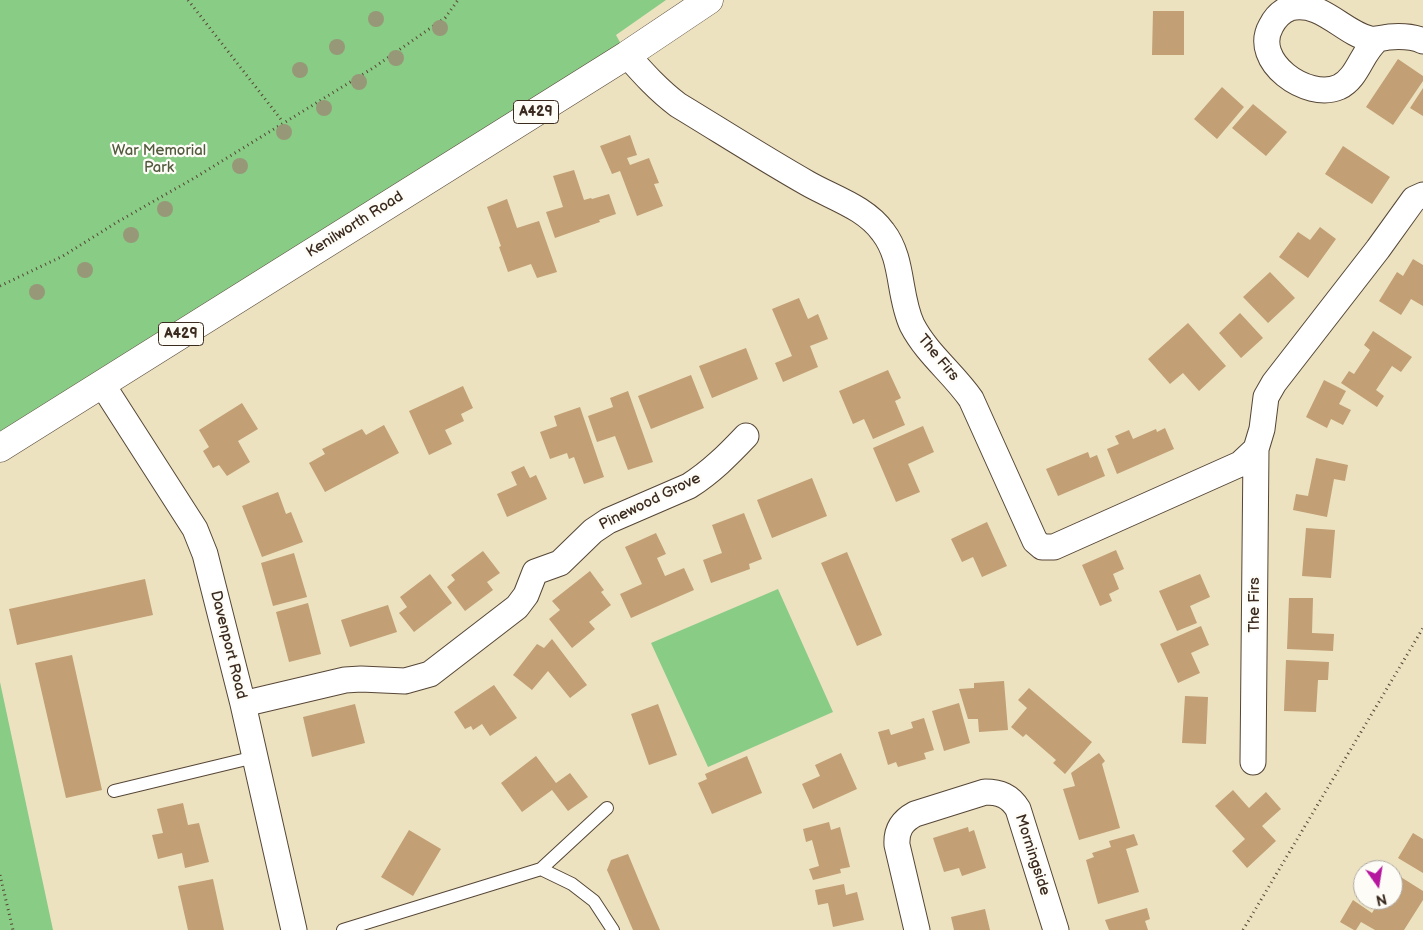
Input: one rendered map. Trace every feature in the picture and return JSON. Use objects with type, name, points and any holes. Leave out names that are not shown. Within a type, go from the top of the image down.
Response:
[{"type":"main road","name":"Kenilworth Road","points":[[0,448],[627,55],[709,0]]},
{"type":"street","points":[[1377,40],[1399,36],[1423,41]]},
{"type":"street","name":"The Firs","points":[[627,55],[647,79],[678,105],[808,184],[852,206],[881,229],[891,244],[896,258],[902,294],[913,326],[929,351],[971,399],[1034,541],[1038,544],[1048,548],[1054,547],[1240,464],[1256,449]]},
{"type":"street","name":"The Firs","points":[[1254,762],[1256,449],[1262,429],[1266,397],[1274,383],[1378,249],[1414,199],[1423,195]]},
{"type":"street","name":"Davenport Road","points":[[102,384],[195,529],[205,554],[243,704],[294,930]]},
{"type":"street","name":"Pinewood Grove","points":[[243,704],[345,680],[405,681],[430,674],[517,607],[526,595],[535,572],[560,563],[593,531],[608,521],[701,479],[714,469],[746,436]]},
{"type":"street","name":"Morningside","points":[[917,930],[896,845],[896,837],[900,825],[915,814],[985,792],[1005,795],[1012,800],[1018,809],[1056,930]]},
{"type":"lane","points":[[114,791],[255,757]]},
{"type":"lane","points":[[343,930],[541,869],[607,808]]},
{"type":"lane","points":[[541,869],[572,884],[594,901],[613,930]]},
{"type":"path","points":[[188,0],[283,122]]},
{"type":"path","points":[[0,286],[63,256],[373,68],[445,18],[458,0]]},
{"type":"path","points":[[1243,930],[1423,628]]},
{"type":"path","points":[[0,875],[13,930]]},
{"type":"green space","name":"War Memorial Park","points":[[0,0],[666,0],[616,35],[627,55],[0,448]]},
{"type":"green space","points":[[778,589],[833,712],[708,767],[651,643]]},
{"type":"green space","points":[[0,682],[53,930],[0,930]]},
{"type":"building","points":[[1153,11],[1184,11],[1184,55],[1152,55]]},
{"type":"building","points":[[1398,59],[1423,76],[1423,81],[1393,125],[1366,107]]},
{"type":"building","points":[[1222,87],[1244,107],[1217,139],[1194,119]]},
{"type":"building","points":[[1423,88],[1423,116],[1410,108]]},
{"type":"building","points":[[1253,104],[1287,132],[1266,156],[1232,128]]},
{"type":"building","points":[[630,135],[637,155],[627,158],[630,165],[649,158],[659,183],[654,184],[663,206],[637,216],[620,171],[612,174],[600,146]]},
{"type":"building","points":[[1343,146],[1390,177],[1372,204],[1325,174]]},
{"type":"building","points":[[574,170],[584,200],[609,194],[616,214],[599,220],[600,222],[555,238],[546,212],[563,207],[553,176]]},
{"type":"building","points":[[507,199],[517,228],[539,221],[557,272],[537,278],[531,264],[508,272],[487,207]]},
{"type":"building","points":[[1320,227],[1336,239],[1308,278],[1279,257],[1298,232],[1310,240]]},
{"type":"building","points":[[1413,259],[1423,265],[1423,306],[1411,299],[1401,315],[1379,301],[1397,272],[1403,276]]},
{"type":"building","points":[[1270,272],[1295,298],[1268,323],[1243,297]]},
{"type":"building","points":[[799,298],[808,319],[818,314],[828,339],[810,346],[818,367],[783,382],[775,363],[792,356],[772,309]]},
{"type":"building","points":[[1240,313],[1263,338],[1241,358],[1219,333]]},
{"type":"building","points":[[1188,323],[1226,366],[1199,391],[1183,373],[1170,384],[1148,359]]},
{"type":"building","points":[[1373,331],[1412,357],[1401,372],[1392,366],[1376,390],[1384,396],[1377,407],[1341,383],[1349,371],[1354,374],[1370,350],[1364,345]]},
{"type":"building","points":[[746,348],[758,379],[712,398],[699,366]]},
{"type":"building","points":[[888,370],[901,398],[895,401],[905,425],[873,439],[864,419],[853,424],[839,391]]},
{"type":"building","points":[[691,375],[704,408],[651,429],[638,396]]},
{"type":"building","points":[[1324,380],[1346,391],[1339,404],[1351,410],[1343,425],[1331,419],[1327,428],[1306,417]]},
{"type":"building","points":[[463,386],[473,408],[461,414],[464,421],[445,430],[452,444],[429,455],[409,411]]},
{"type":"building","points":[[628,391],[653,462],[628,470],[615,436],[597,442],[588,416],[613,407],[610,398]]},
{"type":"building","points":[[242,403],[258,429],[238,441],[250,462],[227,476],[219,465],[213,468],[203,451],[209,447],[199,430]]},
{"type":"building","points":[[580,407],[604,477],[584,484],[574,457],[569,459],[567,453],[550,459],[540,432],[557,426],[554,416]]},
{"type":"building","points":[[384,425],[399,453],[325,492],[309,463],[325,454],[322,449],[362,429],[366,435]]},
{"type":"building","points":[[923,426],[934,452],[908,464],[920,492],[896,502],[873,448]]},
{"type":"building","points":[[1165,428],[1174,449],[1117,474],[1107,449],[1119,444],[1115,436],[1129,430],[1133,439],[1156,429],[1157,432]]},
{"type":"building","points":[[1088,452],[1090,458],[1097,455],[1105,476],[1058,496],[1046,469]]},
{"type":"building","points":[[1316,458],[1348,465],[1345,481],[1334,479],[1327,517],[1293,510],[1296,494],[1308,496]]},
{"type":"building","points":[[524,466],[530,478],[536,475],[547,499],[507,517],[497,494],[517,485],[511,472]]},
{"type":"building","points":[[812,478],[827,516],[772,538],[757,500]]},
{"type":"building","points":[[278,492],[286,514],[291,512],[303,542],[262,557],[242,506]]},
{"type":"building","points":[[744,513],[762,559],[749,564],[750,569],[711,583],[703,560],[722,553],[712,525]]},
{"type":"building","points":[[987,522],[1007,566],[982,577],[973,557],[962,562],[951,539]]},
{"type":"building","points":[[1306,528],[1335,530],[1331,578],[1302,576]]},
{"type":"building","points":[[656,533],[666,554],[657,558],[665,576],[684,568],[694,590],[631,618],[620,594],[642,584],[625,547]]},
{"type":"building","points":[[1116,550],[1124,569],[1113,574],[1119,589],[1109,594],[1112,601],[1100,606],[1082,565]]},
{"type":"building","points":[[483,551],[500,573],[487,582],[493,590],[465,611],[447,587],[455,580],[451,575]]},
{"type":"building","points":[[847,552],[882,635],[857,646],[821,563]]},
{"type":"building","points":[[294,553],[307,597],[273,606],[261,563]]},
{"type":"building","points":[[590,571],[604,590],[601,592],[611,605],[589,622],[595,629],[572,648],[549,619],[560,610],[552,601]]},
{"type":"building","points":[[430,574],[452,603],[414,632],[399,613],[407,607],[400,597]]},
{"type":"building","points":[[1200,574],[1210,597],[1190,606],[1197,623],[1177,631],[1159,591]]},
{"type":"building","points":[[145,579],[153,615],[17,645],[9,609]]},
{"type":"building","points":[[1289,598],[1313,598],[1312,633],[1334,634],[1333,651],[1287,649]]},
{"type":"building","points":[[308,603],[321,654],[289,662],[276,612]]},
{"type":"building","points":[[388,605],[397,632],[350,647],[341,620]]},
{"type":"building","points":[[1201,626],[1209,645],[1191,653],[1200,673],[1178,683],[1160,644]]},
{"type":"building","points":[[552,639],[587,685],[570,698],[548,671],[532,690],[513,675],[537,644],[544,648]]},
{"type":"building","points":[[72,655],[102,790],[66,798],[35,663]]},
{"type":"building","points":[[1286,660],[1329,662],[1328,680],[1318,680],[1316,712],[1284,711]]},
{"type":"building","points":[[1004,681],[1008,730],[979,732],[978,719],[968,719],[959,689],[974,688],[974,683]]},
{"type":"building","points":[[494,685],[517,718],[490,736],[482,724],[473,730],[471,726],[465,729],[454,712]]},
{"type":"building","points":[[1029,688],[1092,742],[1065,774],[1053,763],[1056,760],[1026,734],[1023,737],[1011,727],[1027,708],[1018,700]]},
{"type":"building","points":[[1185,696],[1208,697],[1206,744],[1182,743]]},
{"type":"building","points":[[959,703],[970,743],[944,751],[932,711]]},
{"type":"building","points":[[355,704],[365,743],[312,757],[303,717]]},
{"type":"building","points":[[658,704],[677,755],[649,765],[631,714]]},
{"type":"building","points":[[924,718],[934,750],[924,753],[926,759],[898,767],[896,762],[888,765],[878,732],[889,729],[891,735],[913,728],[911,722]]},
{"type":"building","points":[[841,753],[857,789],[813,809],[802,784],[820,776],[815,765]]},
{"type":"building","points":[[1099,753],[1105,761],[1102,764],[1120,828],[1079,840],[1063,789],[1075,786],[1071,773]]},
{"type":"building","points":[[536,756],[556,783],[570,773],[588,797],[568,811],[552,790],[522,812],[501,783]]},
{"type":"building","points":[[747,756],[762,793],[712,814],[698,783],[707,779],[705,774]]},
{"type":"building","points":[[1233,790],[1249,808],[1266,792],[1281,809],[1262,826],[1276,841],[1247,868],[1232,851],[1245,839],[1215,806]]},
{"type":"building","points":[[183,803],[188,825],[199,823],[209,862],[185,868],[182,853],[158,859],[152,835],[163,833],[157,809]]},
{"type":"building","points":[[829,822],[831,830],[840,827],[850,867],[840,869],[841,873],[813,880],[809,869],[819,866],[812,840],[806,842],[803,829]]},
{"type":"building","points":[[968,827],[969,832],[974,830],[986,868],[962,876],[959,868],[944,872],[933,838]]},
{"type":"building","points":[[409,830],[441,849],[413,896],[381,877]]},
{"type":"building","points":[[1413,833],[1423,839],[1423,873],[1398,858]]},
{"type":"building","points":[[1134,834],[1138,845],[1126,849],[1139,892],[1098,904],[1086,860],[1094,857],[1092,853],[1111,847],[1109,841]]},
{"type":"building","points":[[628,854],[660,930],[633,930],[607,870],[611,860]]},
{"type":"building","points":[[1403,878],[1423,891],[1423,900],[1404,930],[1375,930],[1361,922],[1356,930],[1354,930],[1340,922],[1353,900],[1353,910],[1368,910],[1372,913],[1374,910],[1403,910]]},
{"type":"building","points":[[213,879],[224,930],[188,930],[178,886]]},
{"type":"building","points":[[844,884],[846,895],[857,892],[864,920],[833,927],[828,903],[818,905],[815,890]]},
{"type":"building","points":[[1147,908],[1150,919],[1145,921],[1148,930],[1109,930],[1105,920]]},
{"type":"building","points":[[985,909],[990,930],[954,930],[951,917]]}]
